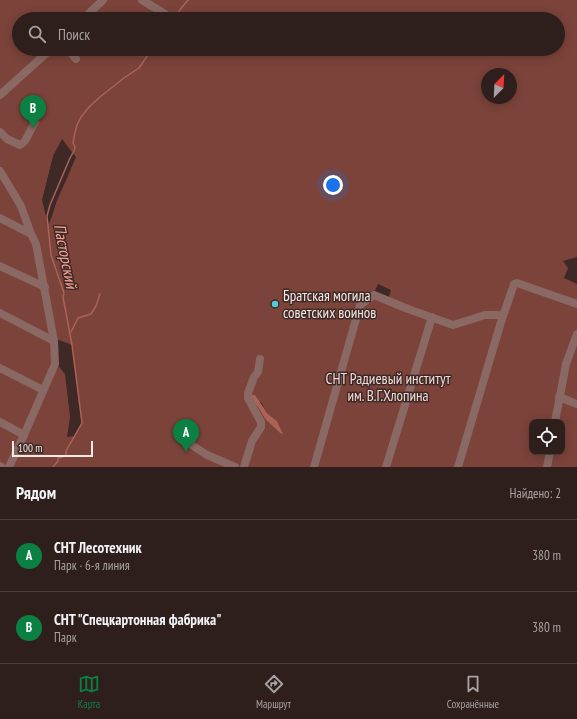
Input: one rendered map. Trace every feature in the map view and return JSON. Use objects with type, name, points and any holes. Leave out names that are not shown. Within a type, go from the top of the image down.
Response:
[{"type":"street","points":[[90,12],[103,0]]},
{"type":"street","points":[[142,0],[162,12]]},
{"type":"street","points":[[0,95],[43,56]]},
{"type":"street","points":[[0,132],[7,139],[20,145],[26,141],[35,122]]},
{"type":"street","points":[[0,171],[21,206],[36,244],[54,341],[55,364],[9,467]]},
{"type":"street","points":[[0,218],[31,234]]},
{"type":"street","points":[[0,266],[45,287]]},
{"type":"street","points":[[458,467],[503,315],[514,284],[516,283],[577,304]]},
{"type":"street","points":[[314,467],[360,305],[374,295],[453,325],[485,315],[503,315]]},
{"type":"street","points":[[0,313],[54,341]]},
{"type":"street","points":[[386,467],[432,318]]},
{"type":"street","points":[[555,419],[566,364],[577,334]]},
{"type":"street","points":[[244,467],[252,441],[261,427],[261,422],[248,398],[248,393],[254,377],[258,372],[260,358]]},
{"type":"street","points":[[0,368],[43,390]]},
{"type":"street","points":[[559,397],[577,404]]},
{"type":"street","points":[[0,422],[24,435]]},
{"type":"street","points":[[181,438],[207,455],[235,467]]},
{"type":"street","points":[[548,466],[550,455]]},
{"type":"green space","name":"СНТ Радиевый институт им. В.Г.Хлопина","points":[[0,0],[577,0],[577,257],[563,261],[568,268],[564,278],[577,284],[577,467],[0,467]],"holes":[[[62,139],[76,157],[48,225],[42,200],[53,156]],[[378,284],[391,290],[388,300],[373,295]],[[54,338],[72,345],[82,423],[75,436],[67,437],[70,417],[65,374],[55,362]],[[253,402],[261,402],[268,414],[277,421],[282,433],[280,433],[265,419],[258,407]]]},
{"type":"shaded area","points":[[251,395],[255,395],[268,414],[277,421],[283,434],[265,419],[258,407],[253,402]]},
{"type":"waterway","name":"Пасторский","points":[[179,12],[188,0]]},
{"type":"waterway","name":"Пасторский","points":[[53,467],[58,461],[58,458],[66,456],[66,451],[82,423],[72,345],[63,297],[64,293],[51,255],[47,216],[50,205],[74,151],[75,147],[73,143],[75,132],[81,117],[100,97],[139,68],[147,56]]},
{"type":"waterway","points":[[71,332],[78,318],[91,314],[96,306],[100,294]]},
{"type":"place","name":"СНТ \"Спецкартонная фабрика\"","points":[[33,128]]},
{"type":"place","name":"Братская могила советских воинов","points":[[275,304]]},
{"type":"place","name":"СНТ Лесотехник","points":[[186,452]]}]
